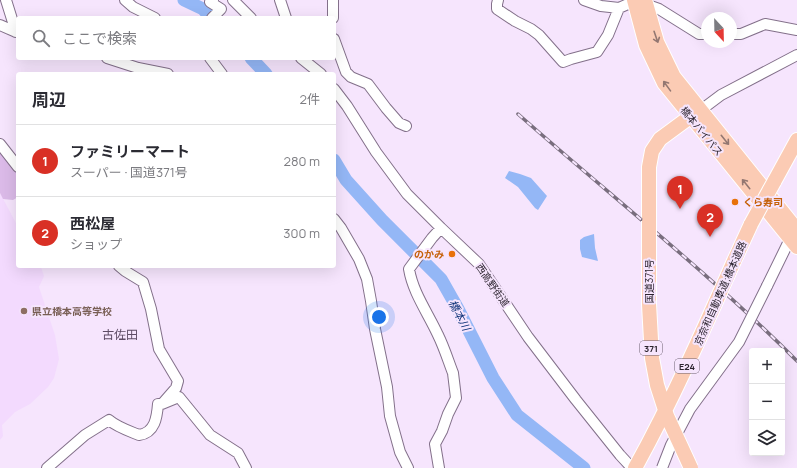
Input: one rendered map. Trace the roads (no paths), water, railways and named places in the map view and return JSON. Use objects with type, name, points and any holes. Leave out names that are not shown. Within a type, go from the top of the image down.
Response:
[{"type":"highway","name":"橋本バイパス","points":[[632,3],[646,46],[664,83],[696,113],[795,232]]},
{"type":"highway","name":"国道371号","points":[[691,468],[667,416],[657,385],[652,358],[649,304],[649,167],[652,151],[660,139],[696,113]]},
{"type":"highway","name":"京奈和自動車道;橋本道路","points":[[634,468],[650,440],[691,357],[751,224],[797,140]]},
{"type":"street","points":[[6,0],[16,29]]},
{"type":"street","points":[[125,0],[133,8],[151,16]]},
{"type":"street","points":[[213,0],[210,2],[220,9],[214,16]]},
{"type":"street","points":[[233,0],[249,16]]},
{"type":"street","points":[[280,0],[285,16]]},
{"type":"street","points":[[333,0],[333,16]]},
{"type":"street","points":[[498,0],[497,9],[515,21],[531,28],[563,62],[597,52],[632,3]]},
{"type":"street","points":[[584,0],[601,6],[632,3],[659,9],[701,34]]},
{"type":"street","points":[[737,34],[741,34],[765,24],[797,30]]},
{"type":"street","points":[[0,25],[16,32]]},
{"type":"street","points":[[336,44],[346,72],[351,77],[368,84],[399,123],[406,126]]},
{"type":"street","points":[[696,113],[721,95],[797,55]]},
{"type":"street","points":[[113,60],[138,68],[158,72]]},
{"type":"street","points":[[212,60],[220,72]]},
{"type":"street","points":[[303,60],[318,72]]},
{"type":"street","name":"西高野街道","points":[[336,92],[347,106],[376,152],[407,194],[479,264],[528,337],[576,400],[620,454],[634,468]]},
{"type":"street","points":[[0,144],[16,164]]},
{"type":"street","points":[[336,222],[341,228],[359,259],[367,279],[375,329],[387,387],[390,416],[400,452],[408,468]]},
{"type":"street","points":[[439,468],[436,444],[456,398],[455,379],[438,335],[410,279],[409,269],[441,228]]},
{"type":"street","points":[[662,468],[671,445],[690,409],[738,342],[795,232]]},
{"type":"street","points":[[121,268],[144,282],[154,321],[159,349],[178,381],[176,388],[162,404]]},
{"type":"street","points":[[47,468],[85,436],[109,420],[122,428],[142,435],[154,426],[158,404],[162,404],[178,397],[210,435],[238,453],[246,468]]},
{"type":"water","points":[[509,171],[531,178],[547,196],[538,210],[518,187],[505,178]]},
{"type":"water","points":[[594,234],[598,261],[582,257],[580,249],[580,240]]},
{"type":"waterway","name":"橋本川","points":[[184,0],[203,9],[209,16]]},
{"type":"waterway","name":"橋本川","points":[[253,60],[264,72]]},
{"type":"waterway","name":"橋本川","points":[[336,163],[346,180],[382,220],[441,279],[493,378],[517,415],[584,468]]},
{"type":"railway","points":[[518,114],[695,266],[764,328],[797,361]]},
{"type":"place","name":"くら寿司","points":[[735,202]]},
{"type":"place","name":"ファミリーマート","points":[[680,209]]},
{"type":"place","name":"西松屋","points":[[710,237]]},
{"type":"place","name":"のかみ","points":[[452,254]]},
{"type":"place","name":"県立橋本高等学校","points":[[24,311]]},
{"type":"district","name":"古佐田","points":[[120,334]]}]
